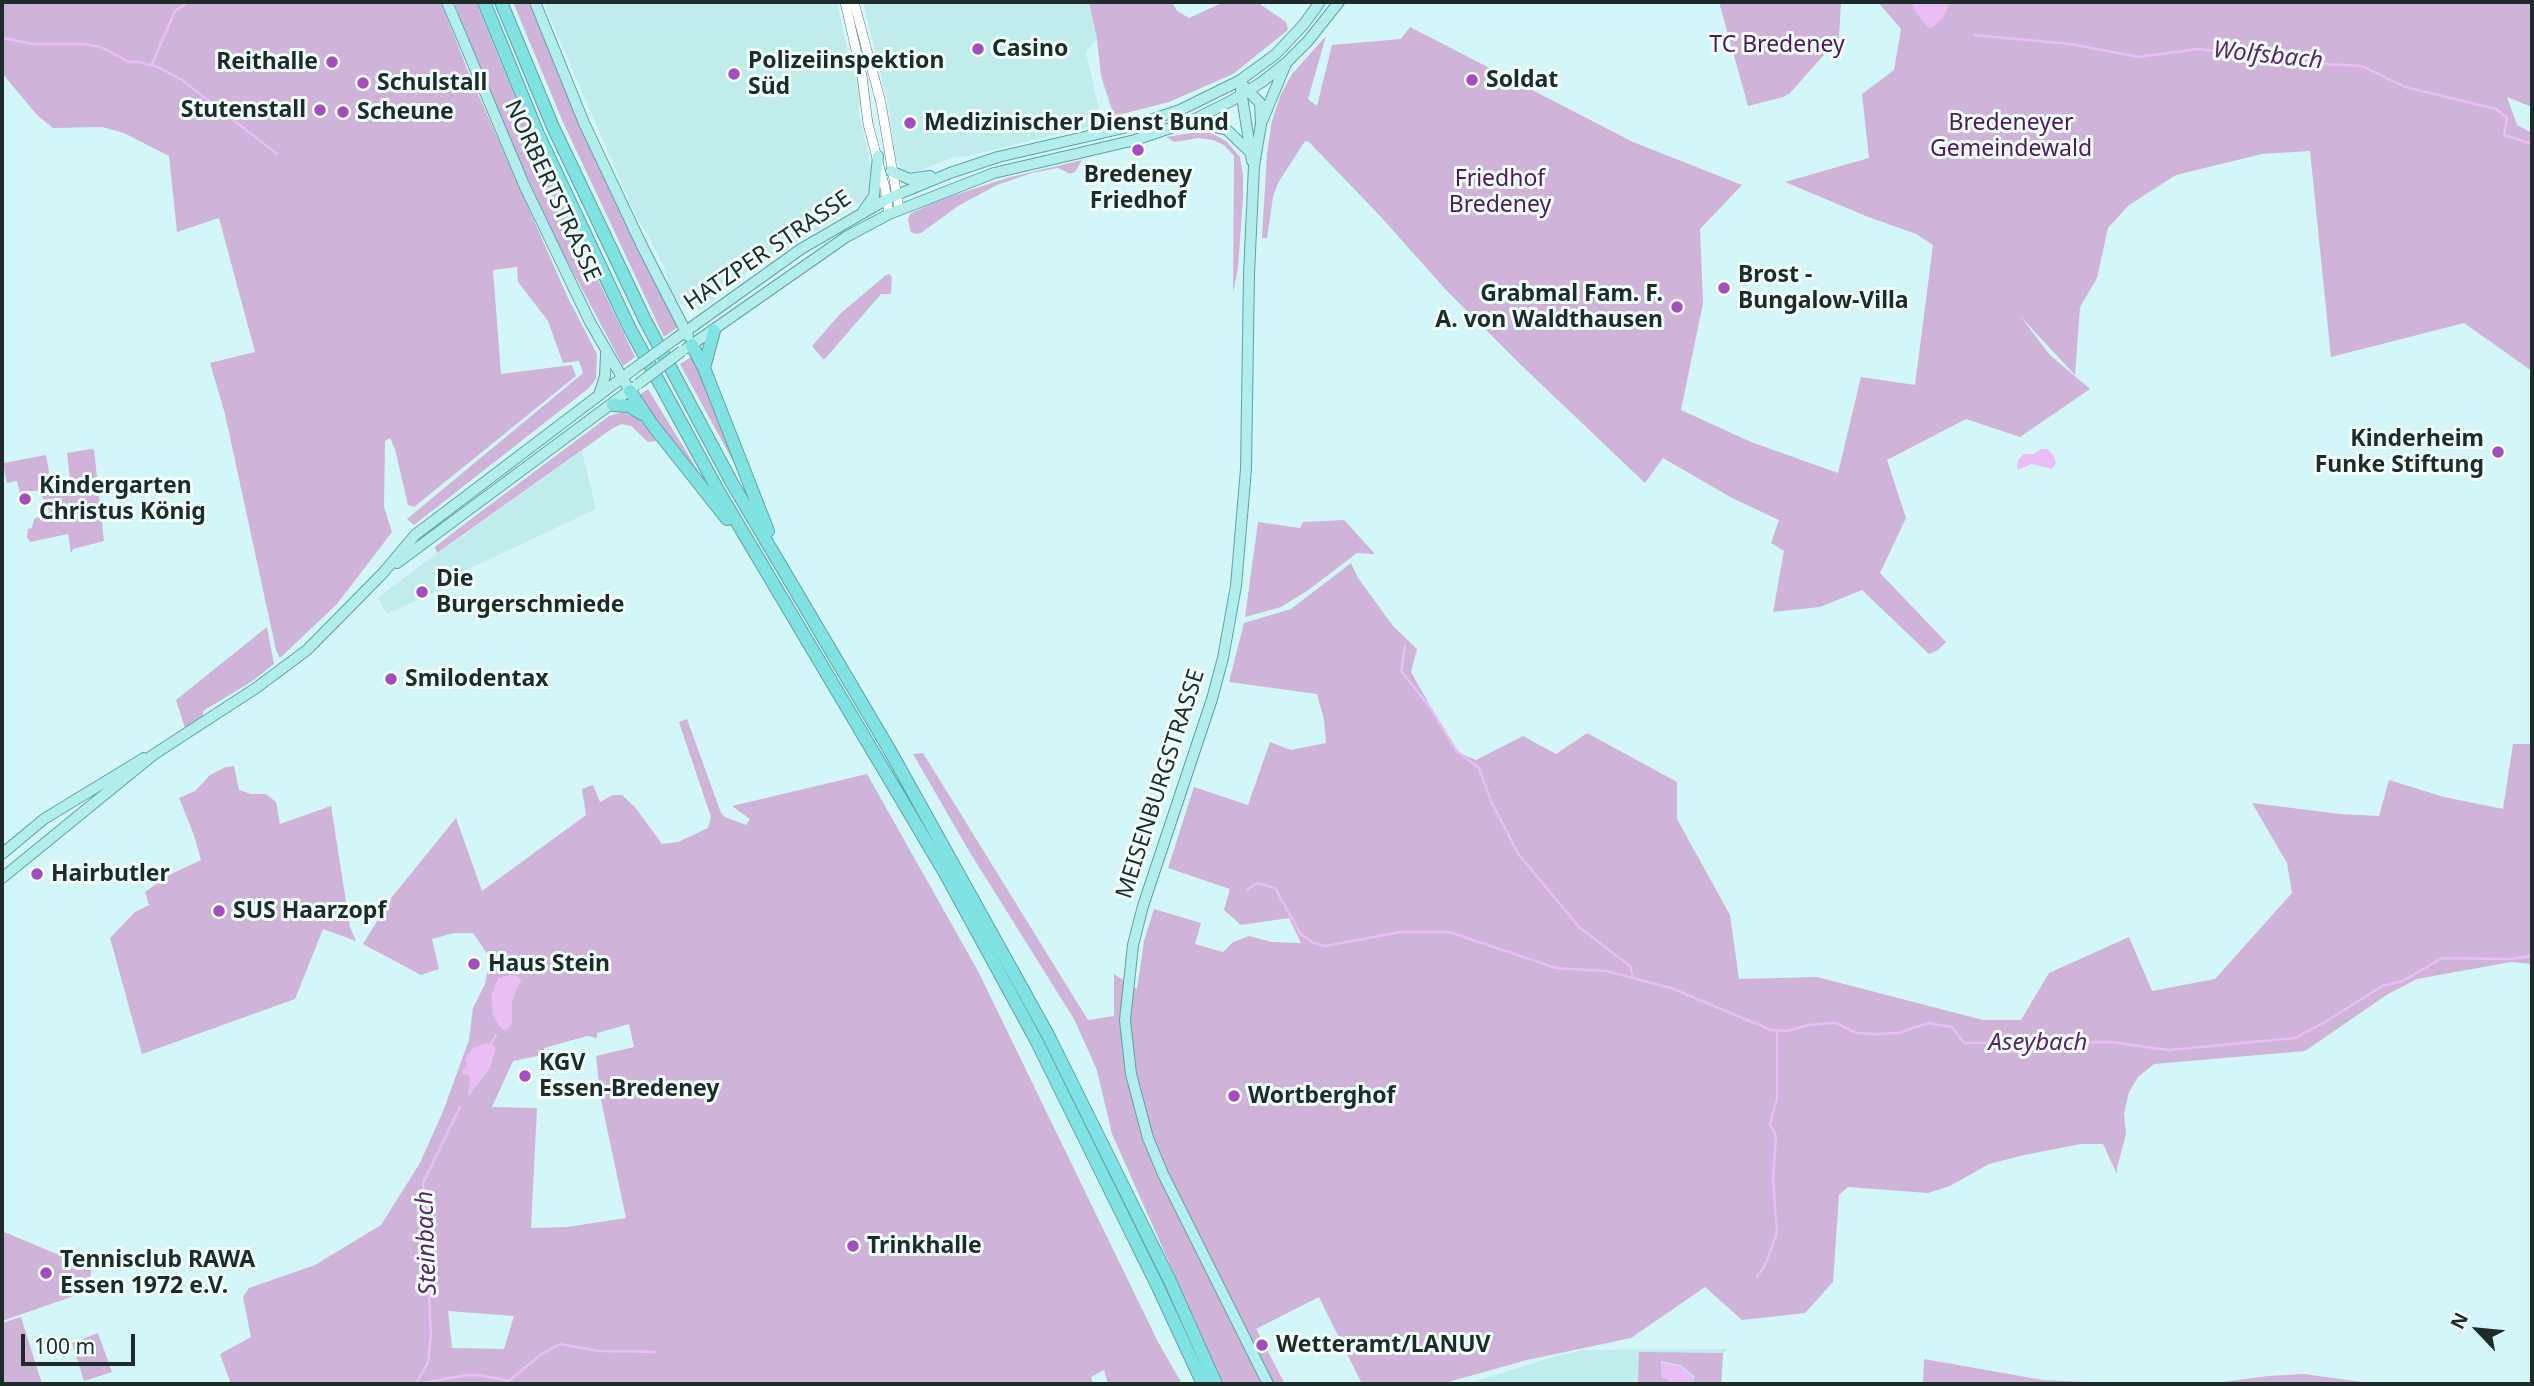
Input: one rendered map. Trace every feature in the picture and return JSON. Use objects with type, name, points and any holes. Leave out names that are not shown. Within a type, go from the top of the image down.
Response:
[{"type":"highway","points":[[484,2],[538,134],[629,327],[755,554],[945,873],[1037,1041],[1203,1384]]},
{"type":"highway","points":[[501,2],[553,127],[621,272],[732,484],[896,761],[1048,1035],[1170,1281],[1216,1384]]},
{"type":"highway","points":[[704,368],[714,331]]},
{"type":"highway","points":[[687,348],[704,368],[727,432],[789,580]]},
{"type":"highway","points":[[634,388],[651,423]]},
{"type":"highway","points":[[613,405],[635,408],[651,423],[755,554]]},
{"type":"main road","name":"NORBERTSTRASSE","points":[[447,2],[525,187],[606,354],[627,374],[634,388]]},
{"type":"main road","points":[[535,2],[584,123],[685,331],[687,348]]},
{"type":"main road","points":[[1239,81],[1292,39],[1320,2]]},
{"type":"main road","points":[[1246,93],[1286,63],[1308,41],[1339,2]]},
{"type":"main road","points":[[1261,124],[1286,63]]},
{"type":"main road","name":"MEISENBURGSTRASSE","points":[[1239,81],[1246,93],[1260,103],[1261,124],[1254,166],[1249,274],[1243,524],[1231,620],[1212,699],[1140,919],[1129,972],[1125,1020],[1131,1074],[1148,1138],[1163,1174],[1268,1384]]},
{"type":"main road","name":"HATZPER STRASSE","points":[[2,878],[153,755],[256,688],[307,650],[383,573],[415,536],[600,393],[801,249],[892,197],[950,173],[1000,157],[1132,125],[1180,110],[1239,81]]},
{"type":"main road","name":"MEISENBURGSTRASSE","points":[[1246,93],[1250,152],[1254,166]]},
{"type":"main road","name":"HATZPER STRASSE","points":[[383,573],[687,348],[846,237],[894,211],[994,173],[1135,140],[1191,121],[1246,93]]},
{"type":"main road","points":[[1191,121],[1227,131],[1250,152]]},
{"type":"main road","points":[[860,214],[874,196],[878,156]]},
{"type":"main road","points":[[891,171],[909,179],[950,173]]},
{"type":"main road","points":[[674,310],[704,317]]},
{"type":"main road","points":[[600,393],[605,376],[606,354]]},
{"type":"main road","name":"HATZPER STRASSE","points":[[2,854],[68,803],[140,759],[153,755]]},
{"type":"street","points":[[845,2],[862,76],[869,124],[892,197]]},
{"type":"street","points":[[854,2],[880,103],[891,171],[894,211]]},
{"type":"shaded area","points":[[543,2],[837,2],[850,62],[857,71],[862,103],[858,107],[872,171],[870,191],[866,198],[746,273],[705,308],[698,310],[685,307],[678,302],[669,286],[664,266],[636,217]]},
{"type":"shaded area","points":[[863,2],[1089,2],[1097,39],[1086,52],[1101,119],[1095,125],[952,158],[916,172],[903,172],[895,158],[888,104]]},
{"type":"shaded area","points":[[1910,2],[1949,2],[1949,5],[1942,19],[1931,29],[1924,24]]},
{"type":"shaded area","points":[[2041,449],[2047,449],[2054,456],[2056,463],[2052,469],[2032,464],[2017,470],[2018,461],[2023,454],[2034,454]]},
{"type":"shaded area","points":[[582,451],[596,509],[458,574],[443,588],[387,614],[378,598]]},
{"type":"shaded area","points":[[511,975],[522,981],[512,1003],[512,1022],[506,1031],[500,1027],[493,1015],[491,996],[498,978]]},
{"type":"shaded area","points":[[486,1043],[496,1049],[490,1068],[468,1095],[470,1077],[462,1072],[467,1064],[465,1059],[474,1047]]},
{"type":"shaded area","points":[[1728,1349],[1723,1354],[1722,1384],[1466,1384],[1582,1350]]},
{"type":"shaded area","points":[[1661,1362],[1681,1366],[1694,1378],[1691,1384],[1675,1384],[1661,1376]]},
{"type":"green space","points":[[2,2],[441,2],[467,69],[568,298],[597,354],[596,379],[589,388],[414,525],[407,519],[583,373],[579,361],[563,363],[548,321],[518,282],[517,267],[493,270],[501,374],[572,365],[576,376],[414,507],[408,505],[395,449],[390,438],[385,441],[384,507],[392,532],[337,604],[280,658],[276,650],[225,414],[210,363],[255,352],[219,218],[177,232],[169,156],[124,133],[102,127],[53,128],[37,115],[2,73]]},
{"type":"green space","points":[[454,2],[476,2],[542,163],[635,357],[623,366],[558,244],[505,129]]},
{"type":"green space","points":[[513,2],[529,2],[576,116],[678,327],[664,337],[562,120]]},
{"type":"green space","points":[[1089,2],[1172,2],[1177,11],[1189,18],[1224,2],[1257,2],[1286,22],[1288,30],[1233,74],[1169,102],[1114,116],[1101,76]]},
{"type":"green space","name":"TC Bredeney","points":[[1719,2],[1841,2],[1839,38],[1790,93],[1748,106]]},
{"type":"green space","points":[[1878,2],[2532,2],[2532,107],[2507,97],[2517,125],[2532,133],[2532,371],[2464,323],[2331,357],[2310,151],[2262,154],[2176,175],[2129,205],[2108,228],[2097,278],[2080,307],[2075,375],[2020,316],[2050,355],[2090,389],[2020,437],[1966,419],[1887,460],[1906,518],[1880,573],[1946,642],[1929,654],[1862,590],[1820,607],[1773,612],[1784,551],[1771,543],[1779,520],[1732,498],[1663,458],[1645,483],[1446,290],[1309,142],[1305,141],[1278,183],[1273,197],[1267,238],[1262,238],[1267,153],[1272,121],[1281,94],[1292,74],[1326,36],[1308,99],[1317,106],[1332,45],[1401,39],[1410,27],[1633,142],[1742,185],[1700,229],[1703,303],[1681,410],[1751,442],[1838,473],[1861,377],[1915,385],[1933,245],[1916,234],[1785,182],[1869,158],[1862,94],[1894,70],[1901,29]]},
{"type":"green space","points":[[1211,133],[1226,141],[1240,157],[1243,197],[1238,268],[1233,293],[1234,156],[1224,145],[1213,140],[1198,138],[1175,142],[1166,137]]},
{"type":"green space","points":[[1082,160],[1075,172],[1070,174],[1058,168],[1032,173],[997,185],[958,206],[921,233],[910,231],[908,218],[911,213],[943,199],[1007,178]]},
{"type":"green space","points":[[889,274],[892,277],[891,294],[881,294],[824,360],[812,346],[840,314]]},
{"type":"green space","points":[[693,356],[740,474],[680,364]]},
{"type":"green space","points":[[648,389],[698,471],[693,469],[638,396]]},
{"type":"green space","points":[[623,412],[639,419],[657,441],[648,442],[631,426],[622,424],[613,428],[437,553],[435,547],[463,525],[609,416]]},
{"type":"green space","points":[[94,450],[104,541],[73,549],[71,553],[68,534],[30,542],[27,537],[28,529],[32,528],[34,519],[50,512],[39,491],[20,494],[17,481],[7,483],[3,463],[46,455],[51,483],[70,479],[67,453]]},
{"type":"green space","points":[[1344,520],[1375,554],[1357,553],[1281,607],[1245,617],[1258,522],[1300,528],[1303,522]]},
{"type":"green space","points":[[1351,563],[1358,578],[1393,626],[1417,649],[1411,672],[1456,752],[1476,760],[1523,736],[1556,754],[1587,733],[1677,782],[1677,819],[1730,915],[1739,979],[1817,977],[1983,1020],[2021,1020],[2049,973],[2129,937],[2152,991],[2215,979],[2292,893],[2287,863],[2252,803],[2379,816],[2389,780],[2444,797],[2503,809],[2513,744],[2532,744],[2532,964],[2511,962],[2417,979],[2388,994],[2305,1051],[2154,1064],[2138,1077],[2129,1092],[2124,1113],[2126,1134],[2117,1174],[2103,1144],[2081,1144],[1989,1164],[1950,1186],[1928,1193],[1848,1187],[1839,1195],[1833,1282],[1805,1313],[1742,1320],[1705,1287],[1631,1338],[1527,1360],[1441,1384],[1362,1384],[1319,1297],[1256,1329],[1285,1384],[1223,1384],[1112,1134],[1097,1070],[1074,1019],[969,851],[913,754],[923,753],[1088,1020],[1114,1016],[1114,974],[1137,989],[1144,941],[1154,909],[1201,923],[1195,944],[1223,952],[1233,942],[1249,936],[1272,942],[1301,943],[1289,918],[1241,925],[1224,910],[1230,889],[1168,868],[1194,787],[1248,805],[1270,742],[1291,750],[1326,743],[1324,720],[1317,694],[1229,682],[1244,623],[1291,609]]},
{"type":"green space","points":[[267,627],[274,664],[251,682],[203,711],[203,716],[185,728],[176,700]]},
{"type":"green space","points":[[687,719],[721,813],[746,825],[750,819],[732,806],[867,774],[978,971],[1158,1342],[1182,1384],[1108,1384],[1104,1370],[1091,1377],[1093,1384],[231,1384],[220,1354],[251,1337],[243,1297],[249,1288],[315,1265],[381,1225],[420,1163],[444,1109],[469,1040],[473,1008],[485,984],[490,958],[473,933],[454,933],[432,939],[439,969],[421,975],[363,944],[392,897],[456,818],[482,891],[586,815],[582,789],[593,785],[600,802],[613,795],[622,795],[635,807],[662,844],[678,842],[708,828],[711,817],[679,722]],"holes":[[[629,1024],[634,1047],[596,1056],[600,1095],[626,1218],[567,1227],[531,1228],[537,1108],[492,1107],[513,1061],[543,1055],[544,1048],[587,1036],[597,1038],[597,1033]],[[448,1311],[514,1316],[504,1349],[452,1348]]]},
{"type":"green space","points":[[234,766],[239,790],[251,794],[266,794],[276,802],[280,824],[331,806],[350,927],[356,941],[323,929],[295,999],[142,1054],[110,938],[135,912],[149,905],[145,892],[169,875],[201,860],[179,798],[195,791],[210,775]]},
{"type":"green space","name":"Tennisclub RAWA Essen 1972 e.V.","points":[[2,1231],[66,1258],[93,1262],[89,1284],[91,1290],[2,1321]]},
{"type":"green space","points":[[21,1317],[42,1384],[2,1384],[2,1323]]},
{"type":"green space","points":[[98,1333],[112,1372],[84,1381],[72,1343]]},
{"type":"green space","points":[[1639,1352],[1723,1353],[1721,1384],[1692,1384],[1695,1377],[1681,1365],[1661,1361],[1661,1376],[1674,1384],[1638,1384]]},
{"type":"green space","points":[[1924,1359],[2043,1380],[2134,1384],[1923,1384]]},
{"type":"green space","points":[[2304,1374],[2377,1384],[2208,1384],[2268,1376]]},
{"type":"waterway","points":[[152,64],[175,11],[188,2]]},
{"type":"waterway","name":"Wolfsbach","points":[[1974,35],[2070,44],[2139,57],[2198,49],[2307,63],[2362,66],[2405,87],[2496,109],[2507,118],[2504,135],[2532,144]]},
{"type":"waterway","points":[[2,38],[35,44],[84,44],[101,47],[129,62],[158,67],[182,80],[277,154]]},
{"type":"waterway","points":[[1405,647],[1401,671],[1429,706],[1457,751],[1479,768],[1492,803],[1519,855],[1580,928],[1630,966],[1633,978]]},
{"type":"waterway","name":"Aseybach","points":[[1247,890],[1257,883],[1275,888],[1300,933],[1313,943],[1325,946],[1400,932],[1449,932],[1556,968],[1606,971],[1671,988],[1771,1030],[1788,1031],[1808,1025],[1835,1023],[1857,1033],[1876,1034],[1898,1033],[1928,1023],[1952,1027],[1964,1043],[2111,1042],[2169,1050],[2295,1038],[2382,986],[2403,981],[2442,958],[2510,959],[2532,956]]},
{"type":"waterway","points":[[1757,1277],[1765,1265],[1777,1232],[1773,1179],[1776,1136],[1770,1124],[1777,1099],[1777,1030]]},
{"type":"waterway","points":[[491,1044],[496,1035]]},
{"type":"waterway","name":"Steinbach","points":[[416,1384],[428,1362],[431,1335],[423,1183],[460,1107]]},
{"type":"waterway","points":[[418,1384],[466,1375],[509,1381],[540,1355],[560,1344],[598,1351],[656,1352]]},
{"type":"place","name":"Casino","points":[[978,49]]},
{"type":"place","name":"Reithalle","points":[[332,62]]},
{"type":"place","name":"Polizeiinspektion Süd","points":[[734,74]]},
{"type":"place","name":"Soldat","points":[[1472,80]]},
{"type":"place","name":"Schulstall","points":[[363,83]]},
{"type":"place","name":"Stutenstall","points":[[320,110]]},
{"type":"place","name":"Scheune","points":[[343,112]]},
{"type":"place","name":"Medizinischer Dienst Bund","points":[[910,123]]},
{"type":"place","name":"Bredeney Friedhof","points":[[1138,150]]},
{"type":"place","name":"Brost - Bungalow-Villa","points":[[1724,288]]},
{"type":"place","name":"Grabmal Fam. F. A. von Waldthausen","points":[[1677,307]]},
{"type":"place","name":"Kinderheim Funke Stiftung","points":[[2498,452]]},
{"type":"place","name":"Kindergarten Christus König","points":[[25,499]]},
{"type":"place","name":"Die Burgerschmiede","points":[[422,592]]},
{"type":"place","name":"Smilodentax","points":[[391,679]]},
{"type":"place","name":"Hairbutler","points":[[37,874]]},
{"type":"place","name":"SUS Haarzopf","points":[[219,911]]},
{"type":"place","name":"Haus Stein","points":[[474,964]]},
{"type":"place","name":"KGV Essen-Bredeney","points":[[525,1076]]},
{"type":"place","name":"Wortberghof","points":[[1234,1096]]},
{"type":"place","name":"Trinkhalle","points":[[853,1246]]},
{"type":"place","name":"Tennisclub RAWA Essen 1972 e.V.","points":[[46,1273]]},
{"type":"place","name":"Wetteramt/LANUV","points":[[1262,1345]]},
{"type":"park label","name":"Bredeneyer Gemeindewald","points":[[2011,136]]},
{"type":"park label","name":"Friedhof Bredeney","points":[[1500,192]]}]
